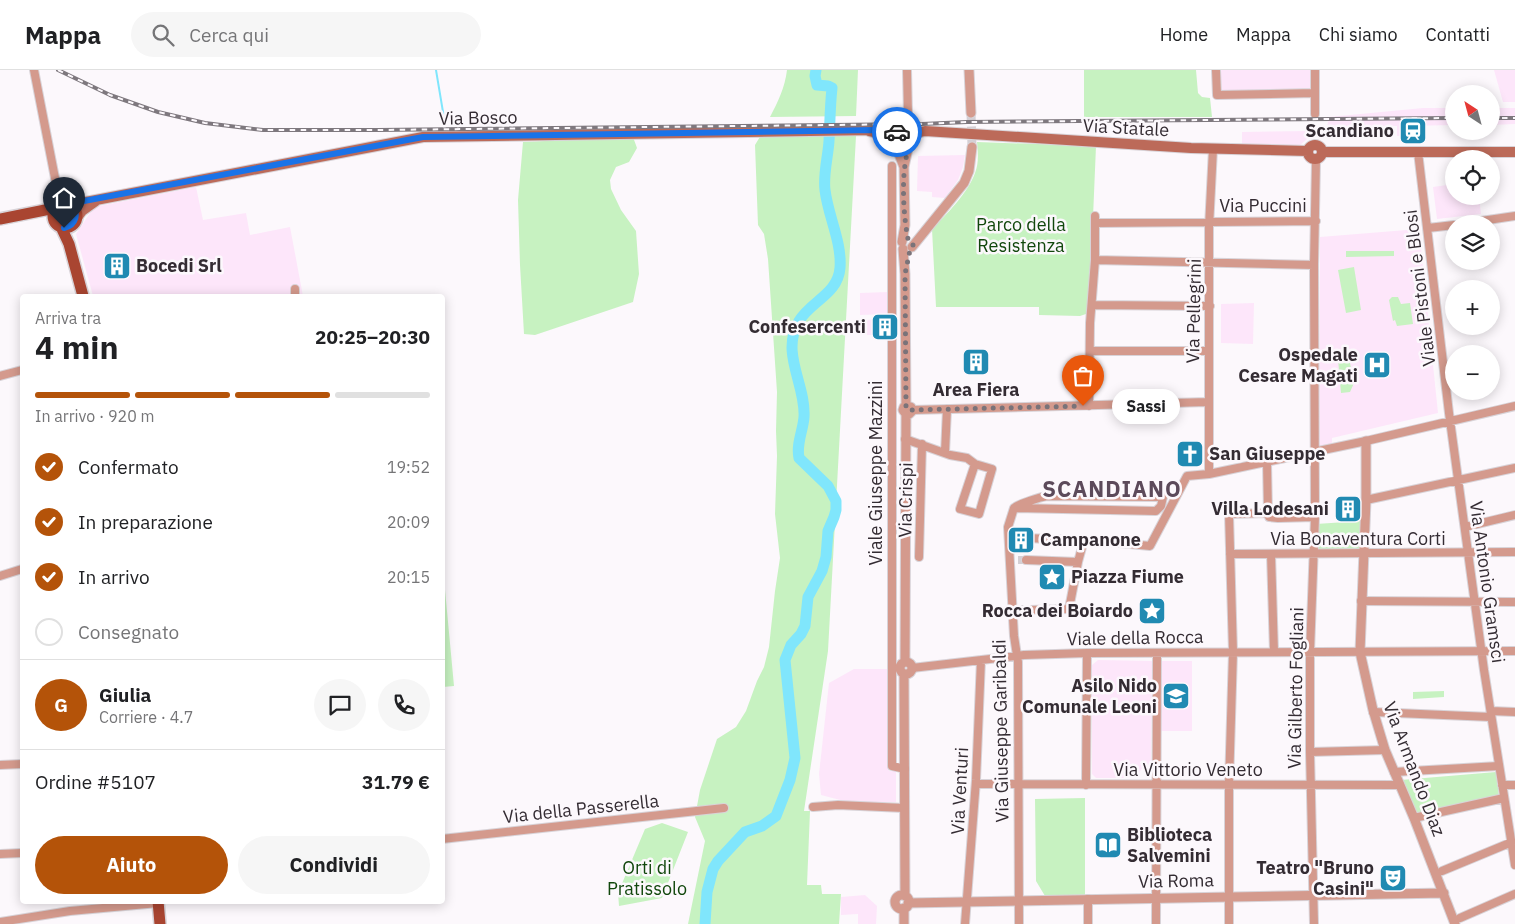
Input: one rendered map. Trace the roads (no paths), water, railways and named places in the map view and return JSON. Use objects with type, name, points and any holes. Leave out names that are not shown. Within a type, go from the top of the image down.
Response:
[{"type":"main road","name":"Via Bosco","points":[[0,219],[423,137],[866,130]]},
{"type":"main road","points":[[866,130],[903,143]]},
{"type":"main road","name":"Via Statale","points":[[866,130],[882,130],[903,143],[924,132],[942,132],[1213,149],[1308,151],[1310,147],[1315,145],[1321,148],[1320,156],[1445,152]]},
{"type":"main road","points":[[1483,150],[1515,147]]},
{"type":"main road","points":[[1500,152],[1515,152]]},
{"type":"main road","name":"Via Bosco","points":[[20,216],[41,219],[68,227],[88,206],[99,199]]},
{"type":"main road","points":[[69,244],[76,211],[63,206],[53,215],[69,244],[82,294]]},
{"type":"main road","points":[[158,904],[160,924]]},
{"type":"street","points":[[34,70],[55,178],[63,206]]},
{"type":"street","points":[[907,70],[908,115]]},
{"type":"street","points":[[969,70],[971,113]]},
{"type":"street","points":[[1216,70],[1217,95],[1315,93]]},
{"type":"street","points":[[1315,70],[1315,114]]},
{"type":"street","name":"Viale Giuseppe Mazzini","points":[[892,166],[892,766],[905,769],[904,674],[900,668],[901,664],[908,665],[905,439],[908,410],[905,274],[907,245],[903,143]]},
{"type":"street","points":[[907,245],[924,233],[964,183],[970,170],[972,147]]},
{"type":"street","name":"Via Pellegrini","points":[[1209,474],[1209,262],[1213,149]]},
{"type":"street","name":"Viale Pistoni e Blosi","points":[[1418,152],[1450,421]]},
{"type":"street","name":"Via Gilberto Fogliani","points":[[1314,924],[1310,652],[1315,517],[1314,265],[1320,156]]},
{"type":"street","points":[[1500,218],[1515,216]]},
{"type":"street","name":"Via Puccini","points":[[1094,260],[1095,220],[1316,221]]},
{"type":"street","points":[[1428,228],[1445,226]]},
{"type":"street","points":[[1089,406],[1094,260],[1314,265]]},
{"type":"street","points":[[1092,305],[1210,306]]},
{"type":"street","points":[[1090,351],[1208,350]]},
{"type":"street","points":[[0,376],[20,371]]},
{"type":"street","points":[[908,410],[1208,402]]},
{"type":"street","points":[[1009,538],[1084,540],[1150,546],[1187,476],[1209,474],[1366,441],[1515,406]]},
{"type":"street","points":[[945,453],[947,409]]},
{"type":"street","name":"Via Antonio Gramsci","points":[[1450,421],[1491,714],[1515,866]]},
{"type":"street","points":[[905,439],[945,453],[967,458],[975,464],[992,469],[979,514],[960,509],[975,464]]},
{"type":"street","name":"Via Armando Diaz","points":[[1366,441],[1366,500],[1360,652],[1373,712],[1385,750],[1444,893],[1458,921]]},
{"type":"street","name":"Via Crispi","points":[[919,557],[922,444]]},
{"type":"street","points":[[1267,462],[1269,515]]},
{"type":"street","points":[[1366,500],[1515,468]]},
{"type":"street","points":[[1044,496],[1163,497],[1161,506],[1156,511],[1014,508],[1044,496]]},
{"type":"street","points":[[1084,510],[1085,496]]},
{"type":"street","name":"Via Giuseppe Garibaldi","points":[[1014,508],[1009,522],[1009,538],[1018,560],[1012,610],[1018,656],[1020,784],[1019,924]]},
{"type":"street","points":[[1230,924],[1229,785],[1233,652],[1229,514],[1269,515],[1278,518],[1315,517]]},
{"type":"street","points":[[1465,527],[1515,515]]},
{"type":"street","points":[[1012,610],[1069,609],[1084,540]]},
{"type":"street","name":"Via Bonaventura Corti","points":[[1230,554],[1468,554],[1515,552]]},
{"type":"street","points":[[1271,554],[1274,652]]},
{"type":"street","points":[[1018,560],[1078,562]]},
{"type":"street","points":[[0,576],[20,570]]},
{"type":"street","points":[[1361,601],[1515,602]]},
{"type":"street","name":"Viale della Rocca","points":[[908,665],[1018,656],[1087,653],[1515,651]]},
{"type":"street","points":[[1156,924],[1157,652]]},
{"type":"street","points":[[1086,785],[1087,653]]},
{"type":"street","name":"Via Venturi","points":[[965,924],[976,784],[981,660]]},
{"type":"street","points":[[1373,712],[1491,714],[1515,712]]},
{"type":"street","points":[[1310,752],[1385,750]]},
{"type":"street","points":[[0,765],[20,764]]},
{"type":"street","points":[[1394,772],[1499,766]]},
{"type":"street","points":[[904,924],[906,903],[905,769]]},
{"type":"street","name":"Via Vittorio Veneto","points":[[976,784],[1400,785]]},
{"type":"street","points":[[1502,785],[1515,785]]},
{"type":"street","points":[[1414,818],[1504,798]]},
{"type":"street","points":[[813,807],[838,805],[904,808]]},
{"type":"street","name":"Via della Passerella","points":[[445,839],[724,808]]},
{"type":"street","points":[[1442,871],[1512,842]]},
{"type":"street","points":[[0,854],[20,853]]},
{"type":"street","name":"Via Roma","points":[[906,903],[1444,893]]},
{"type":"street","points":[[1458,921],[1515,894]]},
{"type":"street","points":[[1088,899],[1088,924]]},
{"type":"street","points":[[0,922],[70,911],[138,904]]},
{"type":"waterway","points":[[436,70],[444,118]]},
{"type":"waterway","points":[[705,924],[707,892],[713,869],[745,832],[762,826],[776,816],[790,780],[795,758],[785,660],[791,645],[801,634],[805,626],[808,597],[822,571],[826,557],[828,531],[836,510],[836,501],[828,486],[799,458],[798,448],[804,417],[804,405],[795,369],[792,345],[799,321],[829,291],[838,277],[840,268],[839,248],[825,184],[832,88],[817,85],[816,70]]},
{"type":"tunnel","points":[[971,113],[972,147]]},
{"type":"tunnel","points":[[1018,560],[1026,560]]},
{"type":"railway","points":[[58,70],[110,95],[158,112],[205,123],[263,130],[1445,118]]},
{"type":"railway","points":[[1500,118],[1515,118]]},
{"type":"place","name":"Scandiano","points":[[1413,131]]},
{"type":"place","name":"Bocedi Srl","points":[[117,266]]},
{"type":"place","name":"Confesercenti","points":[[885,327]]},
{"type":"place","name":"Area Fiera","points":[[976,362]]},
{"type":"place","name":"Ospedale Cesare Magati","points":[[1377,365]]},
{"type":"place","name":"Sassi","points":[[1083,406]]},
{"type":"place","name":"San Giuseppe","points":[[1190,454]]},
{"type":"place","name":"Villa Lodesani","points":[[1348,509]]},
{"type":"place","name":"Campanone","points":[[1021,540]]},
{"type":"place","name":"Piazza Fiume","points":[[1052,577]]},
{"type":"place","name":"Rocca dei Boiardo","points":[[1152,611]]},
{"type":"place","name":"Asilo Nido Comunale Leoni","points":[[1176,696]]},
{"type":"place","name":"Biblioteca Salvemini","points":[[1108,845]]},
{"type":"place","name":"Teatro \"Bruno Casini\"","points":[[1393,878]]},
{"type":"district","name":"SCANDIANO","points":[[1112,489]]},
{"type":"park label","name":"Parco della Resistenza","points":[[1021,235]]},
{"type":"park label","name":"Orti di Pratissolo","points":[[647,878]]}]
